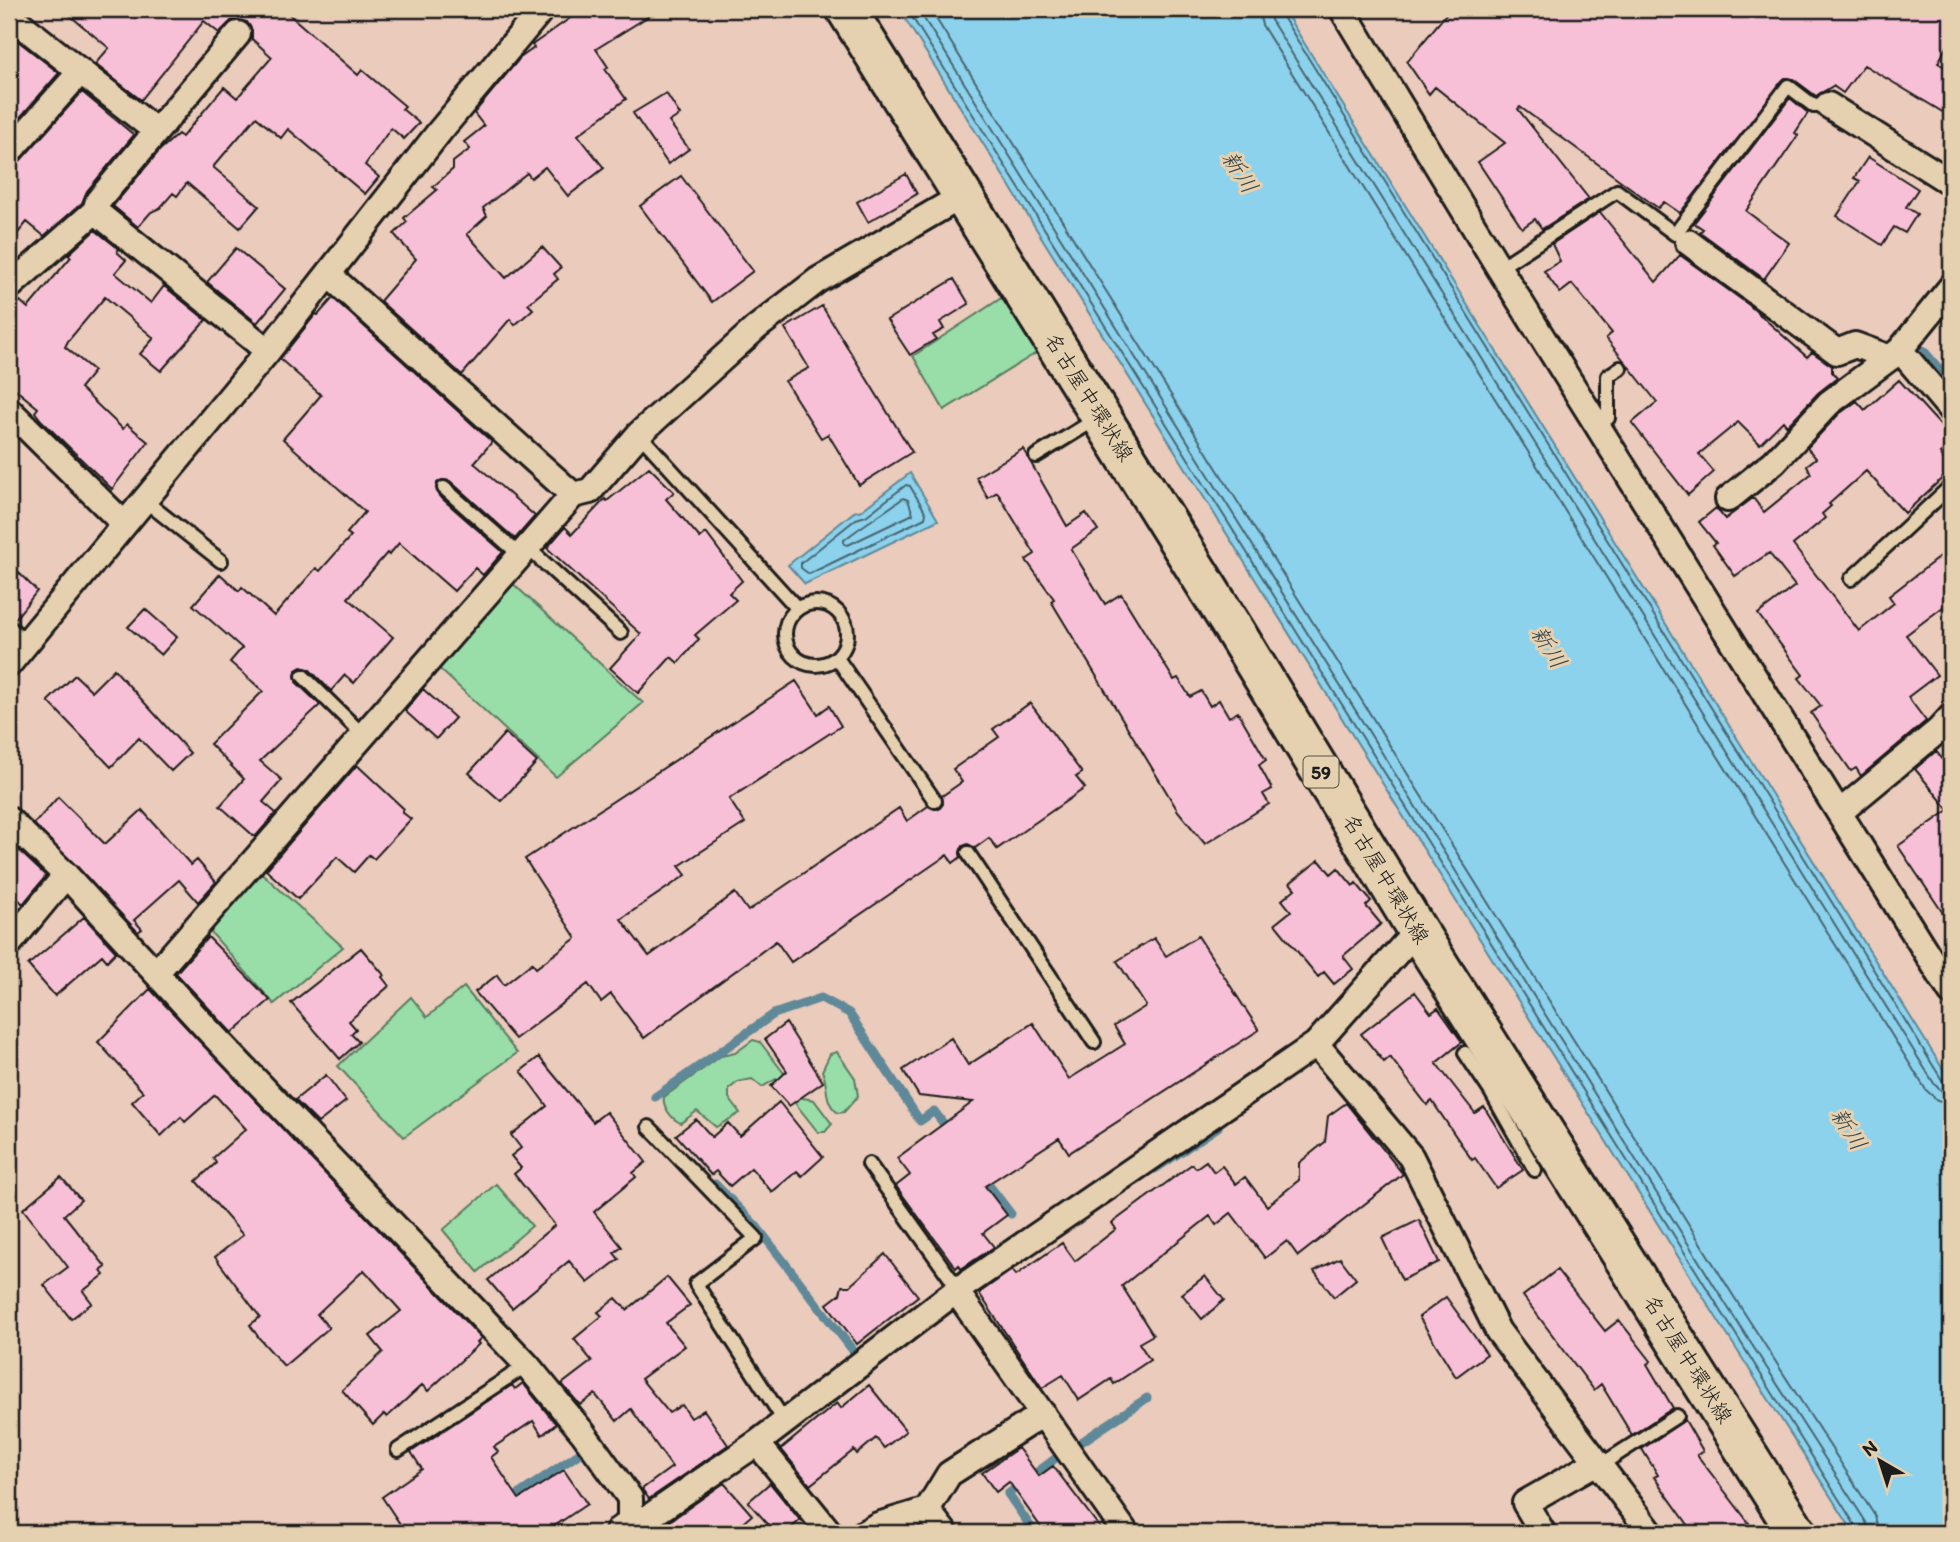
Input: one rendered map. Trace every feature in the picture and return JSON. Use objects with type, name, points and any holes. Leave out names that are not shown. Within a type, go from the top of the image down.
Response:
[{"type":"main road","name":"名古屋中環状線","points":[[846,9],[1101,416],[1416,930],[1501,1085],[1797,1533]]},
{"type":"street","points":[[9,664],[18,635],[145,500],[329,275],[439,131],[542,9]]},
{"type":"street","points":[[1342,9],[1499,268],[1951,992]]},
{"type":"street","points":[[9,15],[156,131]]},
{"type":"street","points":[[9,287],[95,211],[98,201],[238,34]]},
{"type":"street","points":[[9,152],[81,71]]},
{"type":"street","points":[[1828,105],[1951,183]]},
{"type":"street","points":[[156,973],[573,495],[590,491],[639,434],[756,328],[818,280],[962,196]]},
{"type":"street","points":[[95,211],[268,351]]},
{"type":"street","points":[[1688,242],[1837,352],[1854,345],[1895,354],[1951,410]]},
{"type":"street","points":[[329,275],[573,495]]},
{"type":"street","points":[[1728,499],[1774,463],[1829,403],[1895,354],[1951,287]]},
{"type":"street","points":[[9,410],[124,524]]},
{"type":"street","points":[[1840,812],[1947,731]]},
{"type":"street","points":[[9,820],[66,875],[527,1365],[583,1433],[630,1498],[628,1532]]},
{"type":"street","points":[[9,944],[66,875]]},
{"type":"street","points":[[628,1532],[757,1443],[958,1290],[1316,1044],[1416,930]]},
{"type":"street","points":[[1316,1044],[1411,1157],[1498,1331],[1651,1533]]},
{"type":"street","points":[[958,1290],[1126,1533]]},
{"type":"street","points":[[864,1533],[878,1525],[927,1510],[949,1474],[1043,1414]]},
{"type":"street","points":[[757,1443],[830,1533]]},
{"type":"street","points":[[1544,1533],[1525,1503],[1598,1464]]},
{"type":"street","points":[[927,1510],[945,1533]]},
{"type":"lane","points":[[1499,268],[1617,191],[1675,234],[1788,86],[1814,106],[1828,105]]},
{"type":"lane","points":[[1597,425],[1608,418],[1608,376],[1620,368]]},
{"type":"lane","points":[[1036,456],[1101,416]]},
{"type":"lane","points":[[639,434],[797,608]]},
{"type":"lane","points":[[1851,579],[1951,486]]},
{"type":"lane","points":[[444,488],[621,633]]},
{"type":"lane","points":[[145,500],[221,561]]},
{"type":"lane","points":[[811,602],[828,604],[841,614],[847,628],[846,644],[837,658],[824,665],[810,665],[797,660],[787,648],[784,634],[787,620],[797,608],[811,602]]},
{"type":"lane","points":[[837,658],[935,801]]},
{"type":"lane","points":[[303,676],[364,736]]},
{"type":"lane","points":[[968,853],[1094,1042]]},
{"type":"lane","points":[[1465,1053],[1501,1085],[1535,1170]]},
{"type":"lane","points":[[649,1127],[757,1238],[696,1284],[785,1422]]},
{"type":"lane","points":[[869,1164],[958,1290]]},
{"type":"lane","points":[[398,1450],[527,1365]]},
{"type":"lane","points":[[1598,1464],[1677,1416]]},
{"type":"green space","points":[[1006,295],[1041,350],[944,410],[913,356]]},
{"type":"green space","points":[[508,579],[643,703],[556,777],[431,661]]},
{"type":"green space","points":[[256,868],[343,947],[274,1004],[207,928]]},
{"type":"green space","points":[[464,987],[517,1053],[404,1137],[338,1066],[411,997],[427,1017]]},
{"type":"green space","points":[[753,1040],[760,1042],[803,1098],[814,1100],[832,1124],[825,1132],[818,1132],[776,1079],[762,1087],[752,1079],[738,1082],[729,1089],[729,1098],[740,1113],[716,1127],[697,1111],[681,1123],[671,1116],[664,1097],[721,1056],[735,1053]]},
{"type":"green space","points":[[837,1052],[855,1078],[858,1096],[844,1112],[838,1113],[828,1098],[822,1071],[830,1054]]},
{"type":"green space","points":[[496,1184],[532,1226],[478,1272],[443,1230]]},
{"type":"water","name":"新川","points":[[899,9],[1283,9],[1951,1082],[1951,1533],[1854,1533],[1714,1314]]},
{"type":"water","points":[[910,473],[938,520],[805,584],[788,565],[854,512],[862,510]]},
{"type":"building","points":[[62,9],[283,9],[358,75],[362,70],[405,106],[402,109],[419,123],[404,139],[391,128],[365,165],[379,177],[365,194],[288,129],[281,138],[256,117],[213,167],[259,206],[240,228],[187,183],[177,196],[173,193],[138,227],[113,206],[160,150],[178,134],[182,137],[224,87],[237,98],[272,57],[252,39],[252,30],[247,22],[232,20],[219,33],[204,21],[141,100],[95,64],[109,48]]},
{"type":"building","points":[[583,9],[660,9],[596,49],[608,67],[605,69],[626,99],[578,135],[604,168],[568,196],[545,167],[531,178],[527,173],[483,208],[487,216],[467,234],[506,278],[542,247],[561,268],[554,274],[558,279],[528,304],[533,309],[515,325],[510,319],[462,375],[380,301],[416,259],[394,234],[407,222],[404,218],[437,190],[433,187],[453,169],[453,162],[470,149],[464,142],[484,126],[474,113],[520,58],[534,48],[532,45]]},
{"type":"building","points":[[1450,9],[1951,9],[1951,39],[1938,63],[1951,71],[1951,117],[1864,65],[1843,93],[1833,86],[1816,96],[1793,79],[1785,78],[1680,213],[1664,202],[1658,208],[1520,107],[1518,109],[1589,199],[1542,229],[1535,219],[1522,228],[1478,162],[1505,143],[1435,87],[1429,94],[1407,62]]},
{"type":"building","points":[[9,34],[59,73],[16,122],[9,115]]},
{"type":"building","points":[[82,92],[134,135],[87,191],[82,203],[44,236],[27,222],[9,244],[9,173]]},
{"type":"building","points":[[666,93],[680,115],[669,122],[689,149],[668,164],[633,113]]},
{"type":"building","points":[[1790,98],[1808,113],[1795,133],[1798,135],[1746,211],[1789,243],[1764,279],[1700,232],[1703,229],[1694,223]]},
{"type":"building","points":[[1868,157],[1918,189],[1906,207],[1917,214],[1905,233],[1894,227],[1882,245],[1837,216],[1860,181],[1854,178]]},
{"type":"building","points":[[906,174],[917,194],[868,222],[857,202]]},
{"type":"building","points":[[681,176],[753,271],[712,302],[640,206]]},
{"type":"building","points":[[1600,212],[1656,282],[1680,255],[1749,305],[1807,357],[1812,352],[1832,366],[1832,372],[1837,378],[1818,393],[1787,426],[1783,421],[1760,444],[1738,422],[1699,454],[1714,472],[1688,495],[1632,423],[1657,402],[1606,338],[1612,333],[1572,284],[1560,293],[1544,271],[1560,261],[1552,244]]},
{"type":"building","points":[[95,230],[119,249],[117,252],[126,260],[115,273],[151,303],[164,286],[206,320],[161,371],[140,354],[154,338],[105,297],[68,341],[65,347],[94,371],[80,388],[123,429],[127,424],[148,442],[112,489],[41,420],[35,412],[38,408],[9,384],[9,315],[20,301],[28,308],[71,257],[68,255]]},
{"type":"building","points":[[236,248],[285,289],[257,323],[207,282]]},
{"type":"building","points":[[954,279],[969,304],[940,322],[944,329],[933,335],[936,339],[910,355],[887,320]]},
{"type":"building","points":[[333,298],[492,442],[474,463],[535,516],[515,539],[450,481],[442,480],[437,483],[438,495],[503,552],[483,575],[475,568],[454,591],[399,543],[389,555],[387,553],[348,598],[393,637],[354,683],[345,675],[331,691],[309,669],[301,667],[296,670],[296,682],[320,705],[260,761],[282,780],[263,802],[276,813],[255,837],[220,806],[244,779],[210,744],[263,691],[230,662],[242,648],[193,605],[220,574],[239,591],[242,587],[274,616],[316,568],[320,571],[351,536],[347,533],[365,512],[283,439],[321,395],[280,359],[316,314]]},
{"type":"building","points":[[822,306],[912,452],[859,485],[828,434],[821,438],[785,381],[809,368],[785,328]]},
{"type":"building","points":[[1899,380],[1951,437],[1951,444],[1940,454],[1951,470],[1905,513],[1866,471],[1829,504],[1831,506],[1822,514],[1825,518],[1793,545],[1859,631],[1894,603],[1889,596],[1951,548],[1951,601],[1906,635],[1937,675],[1908,697],[1926,721],[1861,776],[1856,768],[1851,771],[1811,713],[1821,706],[1799,678],[1803,675],[1758,614],[1795,586],[1769,553],[1735,576],[1713,545],[1716,543],[1699,522],[1716,508],[1725,519],[1753,498],[1764,512],[1811,474],[1807,465],[1816,458],[1807,448],[1839,414],[1857,401],[1865,410]]},
{"type":"building","points":[[1023,449],[1067,526],[1086,513],[1098,530],[1071,549],[1105,604],[1121,594],[1174,680],[1178,678],[1190,697],[1201,691],[1210,706],[1219,700],[1229,717],[1238,712],[1266,760],[1259,765],[1272,789],[1263,794],[1269,804],[1205,844],[1178,811],[1051,601],[1054,599],[1026,560],[1035,554],[997,492],[988,498],[976,477]]},
{"type":"building","points":[[649,467],[674,492],[666,499],[700,538],[706,533],[742,581],[729,593],[736,600],[695,635],[699,639],[678,663],[671,657],[638,693],[610,668],[641,634],[547,548],[565,527],[572,534],[605,499],[607,501]]},
{"type":"building","points":[[9,563],[37,591],[14,620],[9,618]]},
{"type":"building","points":[[145,609],[177,637],[161,655],[128,627]]},
{"type":"building","points":[[114,669],[190,753],[171,771],[139,738],[111,767],[48,701],[75,675],[92,691]]},
{"type":"building","points":[[796,681],[818,714],[829,706],[841,726],[729,799],[745,823],[679,866],[686,875],[621,919],[649,956],[735,893],[748,911],[899,808],[907,821],[928,806],[939,809],[943,804],[942,796],[962,782],[953,769],[999,737],[993,729],[1030,703],[1082,773],[1076,777],[1085,788],[997,849],[989,838],[975,848],[968,844],[963,846],[961,857],[953,863],[947,855],[791,962],[776,941],[644,1038],[611,994],[601,1002],[588,984],[515,1039],[475,992],[497,975],[504,985],[532,963],[536,968],[576,938],[525,859]]},
{"type":"building","points":[[423,689],[455,718],[436,739],[405,711]]},
{"type":"building","points":[[505,733],[537,762],[501,801],[469,773]]},
{"type":"building","points":[[1936,751],[1951,770],[1951,925],[1898,846],[1949,810],[1915,769]]},
{"type":"building","points":[[357,765],[404,809],[402,812],[411,819],[374,859],[369,855],[354,872],[337,857],[298,899],[266,870]]},
{"type":"building","points":[[58,797],[105,844],[142,810],[191,865],[197,860],[216,882],[198,902],[179,880],[134,920],[142,929],[138,932],[34,824]]},
{"type":"building","points":[[13,845],[46,876],[23,904],[9,890],[9,849]]},
{"type":"building","points":[[1319,860],[1331,874],[1338,868],[1353,886],[1356,883],[1371,901],[1366,906],[1381,924],[1343,956],[1353,969],[1334,984],[1324,972],[1318,977],[1275,924],[1291,911],[1282,900],[1295,889],[1290,883]]},
{"type":"building","points":[[84,917],[116,952],[107,961],[102,955],[55,996],[28,965]]},
{"type":"building","points":[[1198,936],[1259,1030],[1069,1153],[1059,1138],[985,1186],[1007,1215],[983,1233],[994,1247],[961,1269],[959,1265],[956,1268],[896,1186],[910,1175],[897,1158],[973,1102],[919,1096],[903,1070],[951,1038],[968,1065],[1033,1023],[1069,1079],[1125,1044],[1114,1026],[1146,1006],[1117,961],[1154,938],[1166,956]]},
{"type":"building","points":[[208,937],[270,1000],[232,1033],[176,973]]},
{"type":"building","points":[[361,948],[384,975],[382,977],[389,986],[349,1021],[356,1029],[351,1034],[359,1042],[340,1059],[291,1003]]},
{"type":"building","points":[[150,989],[481,1338],[477,1342],[479,1344],[428,1391],[422,1385],[387,1417],[384,1414],[373,1425],[342,1390],[383,1352],[370,1336],[401,1311],[364,1270],[317,1314],[329,1328],[284,1366],[259,1338],[250,1325],[260,1317],[215,1257],[243,1235],[196,1181],[216,1163],[213,1158],[246,1129],[215,1095],[185,1122],[181,1117],[161,1136],[132,1102],[143,1092],[98,1042]]},
{"type":"building","points":[[1415,992],[1431,1013],[1438,1008],[1462,1042],[1436,1063],[1475,1113],[1484,1107],[1523,1170],[1496,1188],[1475,1158],[1472,1160],[1432,1101],[1427,1105],[1390,1057],[1384,1062],[1361,1034]]},
{"type":"building","points":[[786,1023],[823,1082],[789,1106],[771,1086],[787,1071],[765,1039]]},
{"type":"building","points":[[539,1057],[593,1122],[606,1112],[646,1162],[633,1173],[636,1177],[594,1212],[622,1247],[614,1253],[619,1259],[588,1283],[569,1261],[512,1308],[488,1280],[555,1225],[514,1174],[521,1168],[511,1156],[521,1148],[511,1135],[547,1106],[521,1071]]},
{"type":"building","points":[[326,1075],[346,1101],[318,1123],[295,1100]]},
{"type":"building","points":[[779,1102],[823,1157],[802,1176],[797,1171],[772,1192],[751,1168],[730,1186],[716,1171],[711,1175],[676,1135],[696,1119],[712,1137],[728,1123],[740,1136]]},
{"type":"building","points":[[1346,1103],[1403,1174],[1298,1256],[1287,1241],[1265,1258],[1231,1213],[1216,1225],[1210,1216],[1122,1286],[1153,1335],[1139,1343],[1150,1360],[1114,1384],[1111,1379],[1079,1400],[1063,1375],[1042,1388],[979,1293],[1012,1270],[1016,1275],[1062,1243],[1075,1261],[1116,1229],[1112,1223],[1192,1164],[1196,1168],[1206,1161],[1214,1172],[1222,1166],[1236,1184],[1245,1177],[1267,1206],[1299,1180],[1299,1163],[1325,1142],[1328,1116]]},
{"type":"building","points":[[61,1177],[81,1200],[64,1215],[106,1267],[101,1271],[104,1275],[83,1291],[92,1303],[71,1319],[44,1285],[68,1267],[23,1209]]},
{"type":"building","points":[[1419,1220],[1439,1262],[1402,1280],[1382,1238]]},
{"type":"building","points":[[885,1254],[918,1296],[857,1344],[827,1304],[840,1294],[842,1286],[850,1286]]},
{"type":"building","points":[[1340,1258],[1356,1279],[1334,1297],[1314,1271]]},
{"type":"building","points":[[1557,1270],[1605,1331],[1619,1320],[1651,1361],[1647,1364],[1673,1408],[1632,1435],[1601,1384],[1594,1390],[1523,1296]]},
{"type":"building","points":[[1205,1276],[1224,1300],[1202,1319],[1182,1294]]},
{"type":"building","points":[[667,1277],[690,1305],[666,1323],[685,1346],[641,1379],[669,1413],[682,1405],[691,1418],[704,1410],[728,1445],[649,1499],[642,1489],[672,1467],[631,1409],[617,1421],[595,1394],[580,1405],[562,1384],[592,1361],[574,1339],[602,1316],[598,1312],[616,1298],[627,1310]]},
{"type":"building","points":[[1446,1297],[1487,1354],[1456,1377],[1419,1317]]},
{"type":"building","points":[[523,1383],[556,1424],[542,1435],[533,1421],[494,1447],[498,1452],[491,1457],[519,1499],[564,1470],[587,1504],[544,1533],[406,1533],[382,1497],[422,1469],[411,1452],[512,1385],[515,1389]]},
{"type":"building","points":[[869,1385],[906,1431],[884,1448],[876,1438],[857,1454],[854,1450],[810,1485],[781,1449],[837,1403],[841,1408]]},
{"type":"building","points":[[1685,1420],[1703,1451],[1697,1455],[1749,1523],[1736,1533],[1694,1533],[1654,1477],[1658,1475],[1642,1449]]},
{"type":"building","points":[[1018,1448],[1039,1476],[1053,1466],[1104,1533],[1045,1533],[1009,1482],[996,1492],[982,1473]]},
{"type":"building","points":[[724,1483],[752,1515],[731,1533],[681,1533],[670,1521]]},
{"type":"building","points":[[770,1483],[800,1520],[786,1533],[776,1533],[748,1502]]},
{"type":"waterway","points":[[1923,350],[1951,383]]},
{"type":"waterway","points":[[655,1097],[774,1014],[821,998],[849,1013],[920,1121],[934,1111],[949,1131]]},
{"type":"waterway","points":[[1155,1169],[1218,1127]]},
{"type":"waterway","points":[[982,1176],[1011,1214]]},
{"type":"waterway","points":[[715,1184],[757,1227],[858,1357]]},
{"type":"waterway","points":[[1077,1445],[1147,1398]]},
{"type":"waterway","points":[[509,1501],[580,1453]]},
{"type":"waterway","points":[[1035,1533],[1008,1494],[1060,1455]]}]
